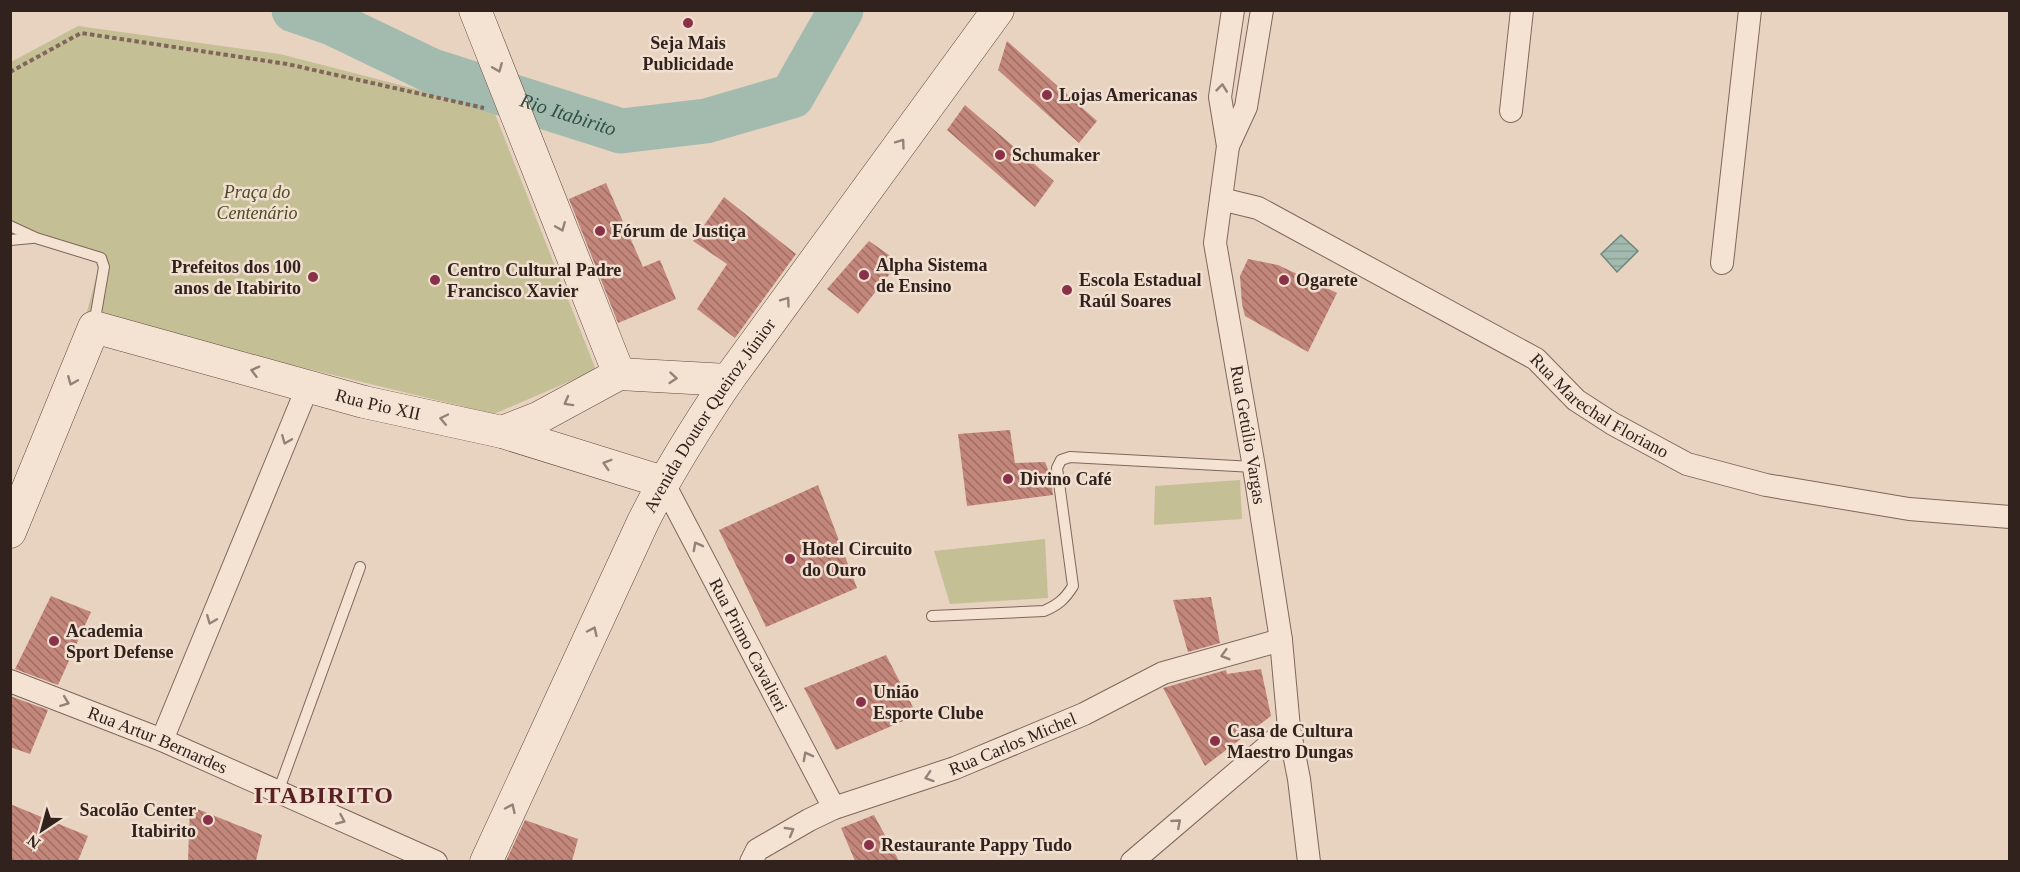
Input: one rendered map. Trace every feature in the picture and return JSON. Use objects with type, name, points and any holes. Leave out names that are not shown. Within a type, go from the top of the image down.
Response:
[{"type":"main road","name":"Avenida Doutor Queiroz Júnior","points":[[486,861],[663,482],[686,443],[728,380],[998,10]]},
{"type":"main road","points":[[476,12],[619,374]]},
{"type":"main road","points":[[10,532],[94,327]]},
{"type":"main road","name":"Rua Pio XII","points":[[94,327],[364,402],[502,432],[663,482]]},
{"type":"main road","points":[[502,432],[538,418],[619,374],[728,380]]},
{"type":"street","name":"Rua Getúlio Vargas","points":[[1233,10],[1220,97],[1228,146],[1215,243],[1281,639],[1289,728],[1299,779],[1309,861]]},
{"type":"street","points":[[1228,146],[1246,107],[1262,10]]},
{"type":"street","points":[[1511,111],[1522,10]]},
{"type":"street","points":[[1722,263],[1750,10]]},
{"type":"street","name":"Rua Marechal Floriano","points":[[1221,199],[1258,208],[1536,359],[1576,400],[1613,424],[1687,464],[1767,485],[1898,508],[2010,517]]},
{"type":"street","points":[[162,740],[308,386]]},
{"type":"street","name":"Rua Primo Cavalieri","points":[[663,482],[834,808]]},
{"type":"street","name":"Rua Carlos Michel","points":[[752,861],[757,850],[808,820],[834,808],[955,768],[1084,714],[1163,673],[1281,639]]},
{"type":"street","name":"Rua Artur Bernardes","points":[[10,681],[162,740],[436,861]]},
{"type":"street","points":[[1132,861],[1289,728]]},
{"type":"lane","points":[[10,226],[36,238],[101,258],[105,267],[94,327]]},
{"type":"lane","points":[[10,240],[36,238]]},
{"type":"lane","points":[[932,616],[1044,610],[1056,606],[1065,599],[1073,586],[1057,468],[1061,460],[1070,457],[1254,467]]},
{"type":"lane","points":[[278,792],[360,567]]},
{"type":"path","points":[[10,72],[81,33],[287,64],[517,115]]},
{"type":"green space","name":"Praça do Centenário","points":[[78,26],[280,54],[493,109],[596,370],[494,414],[86,315],[100,263],[11,234],[11,62]]},
{"type":"green space","points":[[1240,480],[1242,519],[1154,525],[1155,486]]},
{"type":"green space","points":[[1045,539],[1048,598],[950,604],[934,551]]},
{"type":"shaded area","points":[[1621,235],[1638,251],[1617,272],[1601,254]]},
{"type":"building","name":"Lojas Americanas","points":[[1007,41],[1097,121],[1079,143],[998,70]]},
{"type":"building","name":"Schumaker","points":[[965,105],[1054,181],[1035,207],[947,130]]},
{"type":"building","name":"Fórum de Justiça","points":[[606,183],[643,267],[660,260],[676,299],[618,323],[569,199]]},
{"type":"building","points":[[724,197],[796,254],[735,338],[697,309],[727,264],[693,241]]},
{"type":"building","name":"Alpha Sistema de Ensino","points":[[869,241],[899,262],[858,314],[827,289]]},
{"type":"building","points":[[1248,259],[1278,265],[1337,293],[1308,352],[1245,316],[1240,276]]},
{"type":"building","name":"Divino Café","points":[[1010,430],[1015,463],[1045,462],[1050,474],[1053,495],[967,506],[958,434]]},
{"type":"building","name":"Hotel Circuito do Ouro","points":[[818,485],[857,588],[766,627],[719,530]]},
{"type":"building","name":"Academia Sport Defense","points":[[51,596],[91,612],[58,685],[15,669]]},
{"type":"building","points":[[1211,597],[1220,643],[1188,652],[1173,600]]},
{"type":"building","name":"União Esporte Clube","points":[[886,655],[917,715],[836,750],[804,688]]},
{"type":"building","name":"Casa de Cultura Maestro Dungas","points":[[1261,669],[1271,716],[1205,766],[1163,688],[1226,670],[1227,674]]},
{"type":"building","points":[[10,696],[48,710],[30,754],[10,747]]},
{"type":"building","points":[[10,804],[88,836],[78,861],[10,861]]},
{"type":"building","name":"Sacolão Center Itabirito","points":[[190,806],[262,835],[256,861],[188,861]]},
{"type":"building","name":"Restaurante Pappy Tudo","points":[[874,815],[899,861],[855,861],[841,828]]},
{"type":"building","points":[[525,820],[578,839],[572,861],[506,861]]},
{"type":"waterway","name":"Rio Itabirito","points":[[294,10],[332,23],[432,71],[621,131],[706,121],[792,96],[841,10]]},
{"type":"place","name":"Seja Mais Publicidade","points":[[688,23]]},
{"type":"place","name":"Lojas Americanas","points":[[1047,95]]},
{"type":"place","name":"Schumaker","points":[[1000,155]]},
{"type":"place","name":"Fórum de Justiça","points":[[600,231]]},
{"type":"place","name":"Alpha Sistema de Ensino","points":[[864,275]]},
{"type":"place","name":"Prefeitos dos 100 anos de Itabirito","points":[[313,277]]},
{"type":"place","name":"Centro Cultural Padre Francisco Xavier","points":[[435,280]]},
{"type":"place","name":"Ogarete","points":[[1284,280]]},
{"type":"place","name":"Escola Estadual Raúl Soares","points":[[1067,290]]},
{"type":"place","name":"Divino Café","points":[[1008,479]]},
{"type":"place","name":"Hotel Circuito do Ouro","points":[[790,559]]},
{"type":"place","name":"Academia Sport Defense","points":[[54,641]]},
{"type":"place","name":"União Esporte Clube","points":[[861,702]]},
{"type":"place","name":"Casa de Cultura Maestro Dungas","points":[[1215,741]]},
{"type":"place","name":"Sacolão Center Itabirito","points":[[208,820]]},
{"type":"place","name":"Restaurante Pappy Tudo","points":[[869,845]]},
{"type":"district","name":"ITABIRITO","points":[[324,795]]}]
